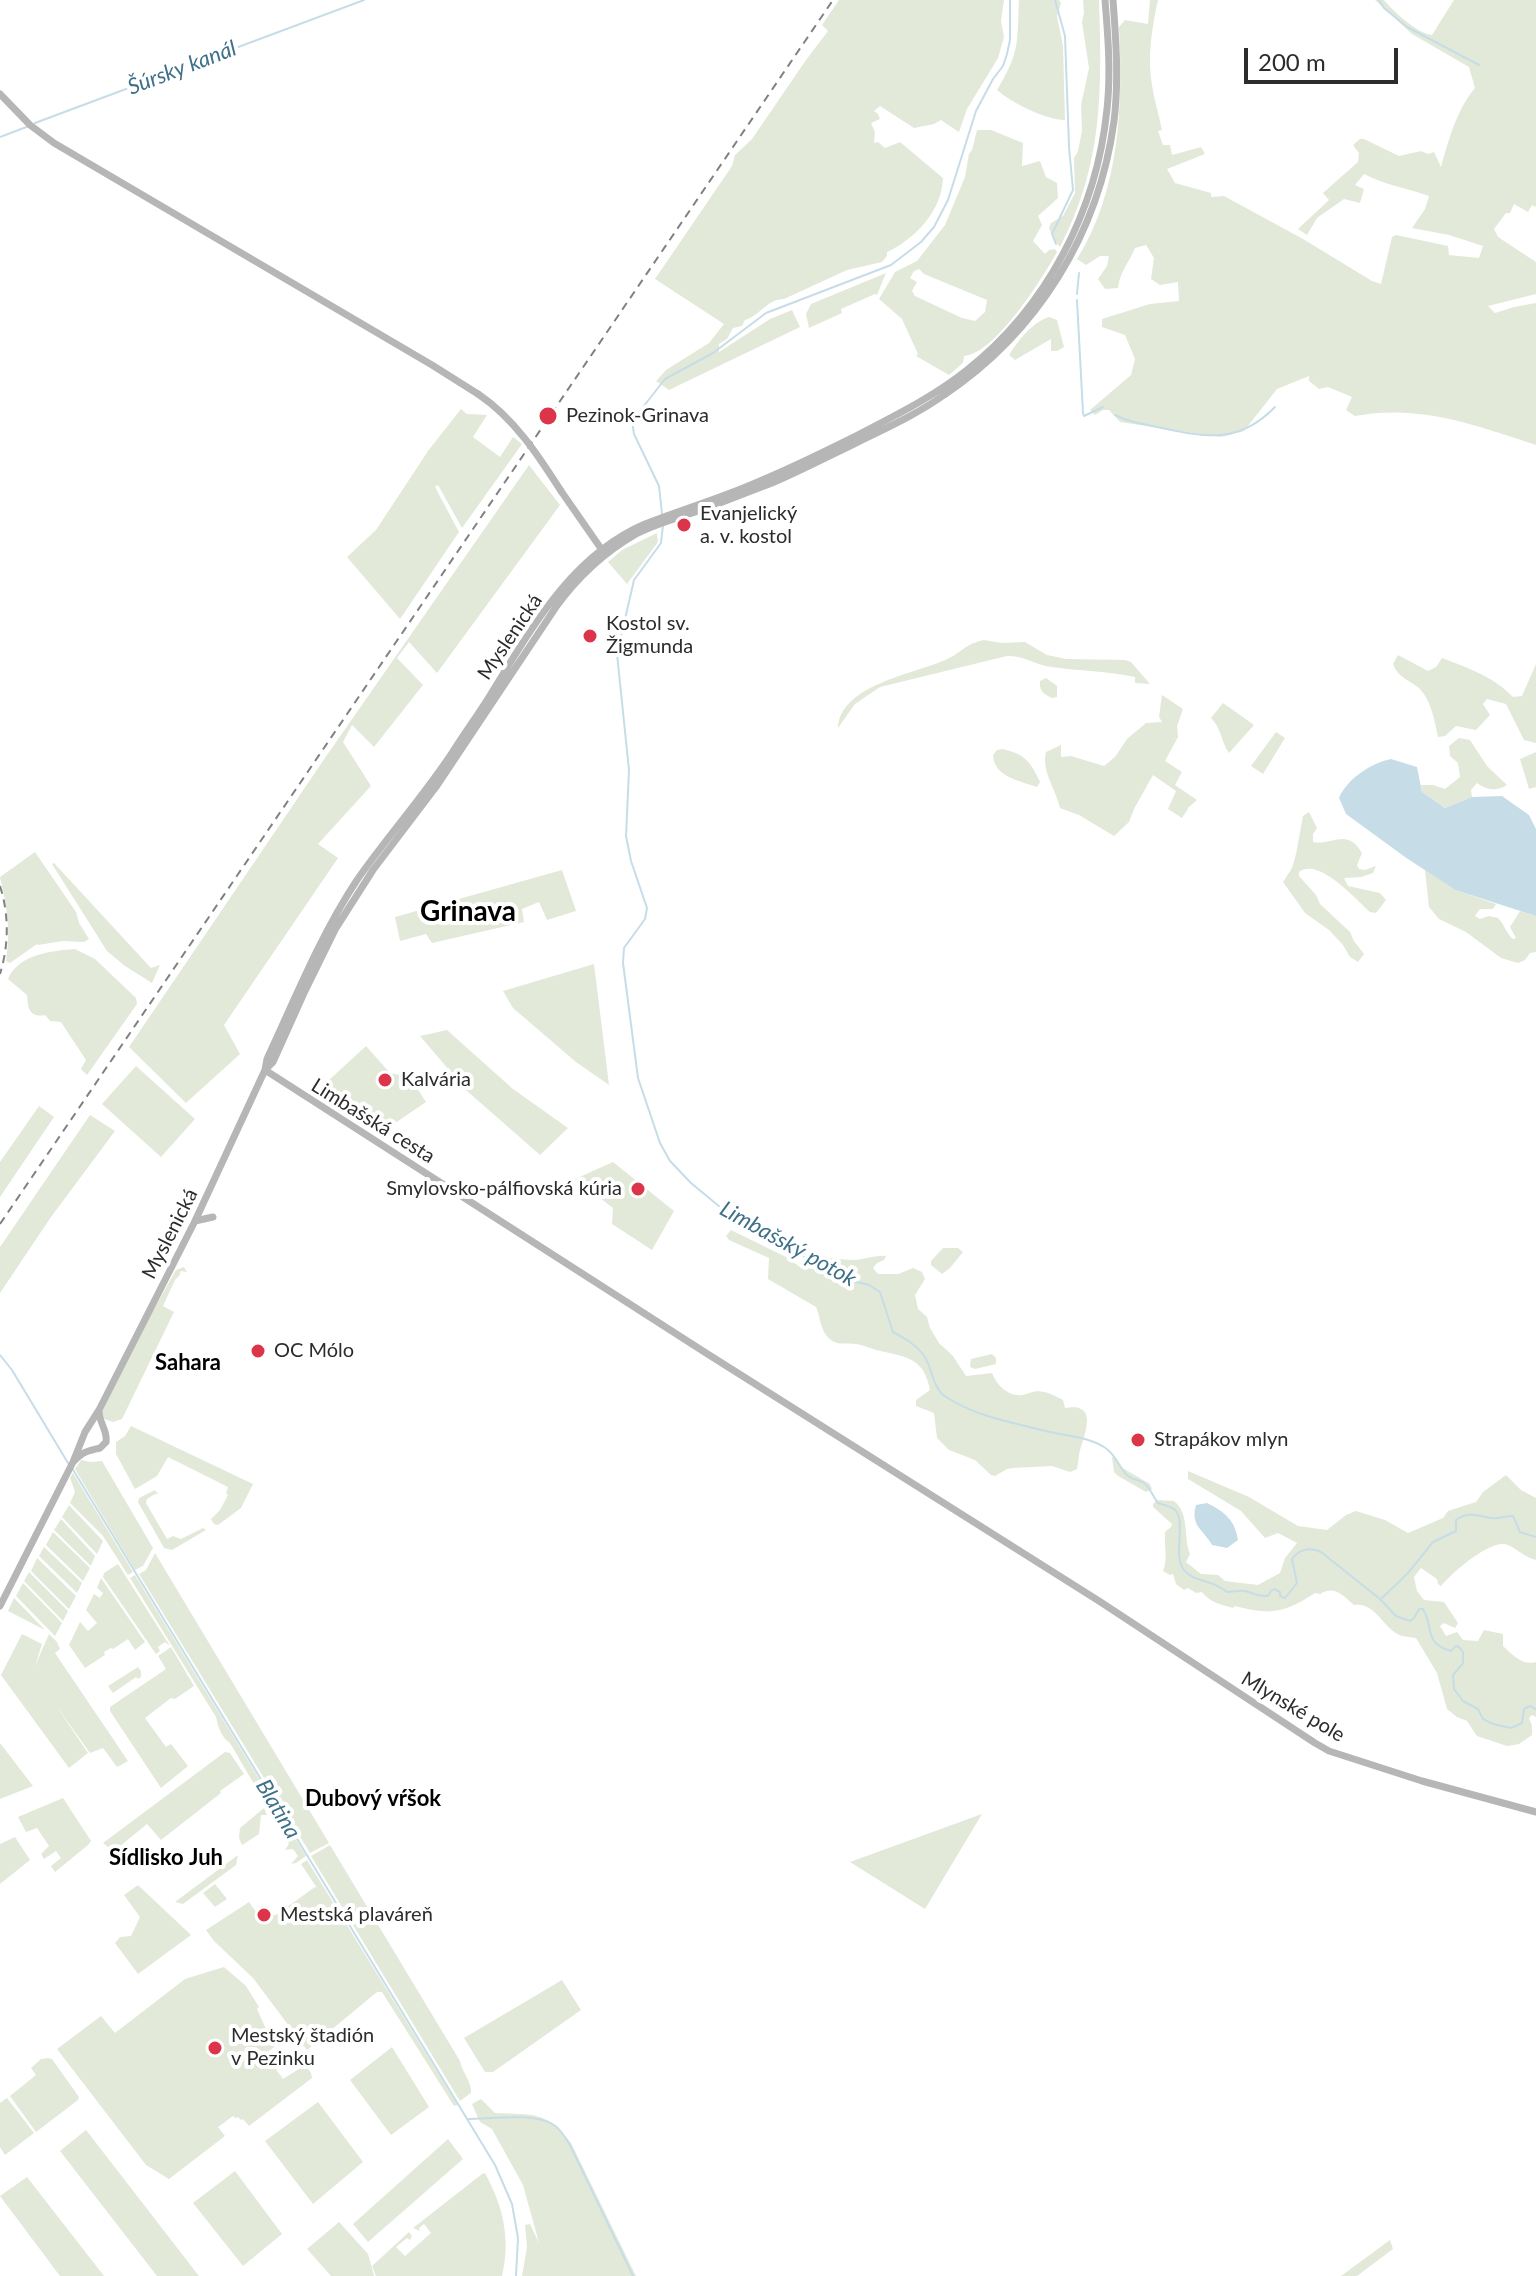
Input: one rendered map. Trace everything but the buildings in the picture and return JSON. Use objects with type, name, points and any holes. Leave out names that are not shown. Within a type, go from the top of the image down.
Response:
[{"type":"main road","points":[[940,394],[985,355],[1022,316],[1058,263],[1076,228],[1096,172],[1106,120],[1109,61],[1105,0]]},
{"type":"main road","points":[[940,394],[990,361],[1024,326],[1055,283],[1083,232],[1104,173],[1114,122],[1117,76],[1113,0]]},
{"type":"main road","points":[[0,94],[35,129],[114,180],[448,375],[494,406],[516,428],[603,552]]},
{"type":"main road","name":"Myslenická","points":[[0,1606],[206,1199],[332,935],[373,870],[436,787],[573,585],[603,552],[663,520],[750,486],[940,394]]},
{"type":"main road","name":"Myslenická","points":[[663,520],[773,482],[900,421],[940,394]]},
{"type":"main road","points":[[832,455],[838,445]]},
{"type":"main road","name":"Limbašská cesta","points":[[265,1070],[1099,1601]]},
{"type":"main road","points":[[195,1221],[211,1216],[206,1199]]},
{"type":"main road","points":[[73,1462],[82,1454],[105,1444],[107,1437],[99,1420],[99,1410]]},
{"type":"main road","points":[[92,1449],[86,1445],[86,1432],[94,1425],[103,1428]]},
{"type":"main road","name":"Mlynské pole","points":[[1099,1601],[1329,1751],[1422,1781],[1536,1812]]},
{"type":"green space","points":[[839,0],[1004,0],[1001,21],[1004,37],[998,58],[967,109],[959,132],[941,120],[914,128],[880,106],[874,111],[880,119],[871,123],[875,132],[874,143],[878,142],[885,148],[900,142],[943,178],[938,202],[917,232],[887,252],[882,262],[847,270],[773,302],[745,320],[742,326],[733,328],[727,339],[719,344],[719,352],[770,319],[792,310],[800,327],[669,390],[656,381],[666,370],[709,343],[724,324],[655,279],[732,166],[735,155],[752,139],[828,31],[822,25]]},
{"type":"green space","points":[[1019,0],[1059,0],[1061,3],[1057,16],[1063,46],[1065,120],[1029,110],[997,90],[1016,47]]},
{"type":"green space","points":[[1083,0],[1099,0],[1097,126],[1085,186],[1060,247],[1049,228],[1051,223],[1063,216],[1075,193],[1074,158],[1082,131],[1081,105],[1089,68],[1082,22]]},
{"type":"green space","points":[[1150,0],[1158,0],[1150,64],[1162,130],[1158,131],[1163,145],[1170,145],[1172,155],[1201,147],[1205,154],[1167,169],[1175,183],[1211,193],[1211,197],[1224,196],[1381,284],[1392,237],[1396,235],[1448,246],[1449,255],[1479,258],[1483,246],[1412,228],[1425,209],[1429,196],[1364,174],[1355,185],[1364,189],[1360,203],[1344,199],[1317,218],[1307,235],[1298,229],[1329,200],[1323,193],[1358,162],[1359,153],[1353,145],[1360,139],[1399,156],[1421,151],[1428,154],[1434,152],[1441,167],[1458,116],[1475,88],[1469,67],[1412,34],[1375,0],[1384,0],[1399,16],[1432,35],[1454,0],[1536,0],[1536,207],[1532,205],[1528,212],[1514,204],[1510,213],[1506,213],[1494,229],[1498,237],[1536,262],[1536,294],[1488,306],[1495,313],[1536,303],[1536,445],[1447,418],[1402,413],[1355,416],[1346,410],[1352,397],[1328,387],[1319,389],[1309,381],[1309,376],[1277,389],[1244,431],[1221,437],[1120,422],[1109,410],[1095,415],[1090,410],[1131,375],[1135,359],[1125,335],[1102,327],[1102,319],[1150,304],[1179,301],[1178,282],[1160,285],[1151,279],[1154,258],[1146,245],[1135,248],[1118,288],[1105,289],[1098,279],[1107,266],[1109,256],[1100,256],[1086,265],[1077,259],[1102,205],[1116,147],[1120,87],[1119,27],[1125,20],[1148,24]]},
{"type":"green space","points":[[977,130],[991,130],[1023,143],[1022,166],[1040,161],[1046,177],[1057,183],[1058,198],[1038,216],[1042,225],[1033,241],[1045,254],[1055,249],[1057,252],[1003,329],[990,343],[964,356],[963,363],[949,375],[916,356],[918,354],[902,319],[879,299],[895,272],[917,261],[945,225],[965,177]],"holes":[[[919,269],[924,274],[987,300],[985,312],[975,321],[915,296],[912,291],[917,282],[910,278]]]},
{"type":"green space","points":[[886,273],[877,295],[841,309],[842,313],[809,328],[806,314],[811,304]]},
{"type":"green space","points":[[1049,317],[1057,320],[1064,347],[1051,351],[1051,339],[1015,360],[1009,355],[1031,328]]},
{"type":"green space","points":[[461,409],[467,414],[487,415],[473,437],[500,457],[513,437],[522,444],[462,528],[438,485],[435,487],[459,532],[400,619],[347,557],[376,530],[428,451]]},
{"type":"green space","points":[[529,465],[560,505],[437,673],[409,642],[397,658],[423,685],[374,747],[352,725],[343,742],[371,786],[318,844],[338,858],[224,1025],[240,1054],[186,1103],[129,1047]]},
{"type":"green space","points":[[657,533],[658,542],[627,584],[608,562],[622,550]]},
{"type":"green space","points":[[984,640],[1025,642],[1047,655],[1066,659],[1125,660],[1131,662],[1150,684],[1135,683],[1135,677],[1051,667],[1007,656],[880,687],[855,704],[838,728],[842,713],[851,701],[865,691],[945,660]]},
{"type":"green space","points":[[1398,655],[1428,671],[1436,667],[1442,658],[1471,669],[1513,697],[1522,696],[1536,664],[1536,743],[1524,740],[1506,704],[1487,699],[1483,704],[1490,715],[1476,730],[1456,726],[1445,736],[1438,737],[1424,694],[1393,664]]},
{"type":"green space","points":[[1046,678],[1057,686],[1057,697],[1052,698],[1041,689],[1040,681]]},
{"type":"green space","points":[[1162,695],[1183,709],[1177,726],[1178,737],[1165,761],[1182,772],[1175,785],[1197,800],[1182,818],[1168,809],[1176,791],[1153,775],[1129,822],[1114,836],[1079,815],[1060,808],[1047,773],[1046,752],[1061,745],[1061,757],[1071,756],[1104,766],[1115,757],[1127,739],[1146,723],[1162,722],[1159,717]]},
{"type":"green space","points":[[1223,703],[1254,725],[1229,753],[1211,718]]},
{"type":"green space","points":[[1276,732],[1285,738],[1263,774],[1251,766]]},
{"type":"green space","points":[[1459,738],[1470,740],[1487,766],[1507,785],[1492,789],[1477,783],[1471,790],[1472,797],[1445,808],[1422,792],[1421,785],[1445,789],[1460,777],[1458,763],[1450,756],[1449,746]]},
{"type":"green space","points":[[1003,749],[1026,760],[1040,782],[1037,787],[1009,777],[998,768],[993,755]]},
{"type":"green space","points":[[1536,752],[1536,787],[1529,789],[1520,759]]},
{"type":"green space","points":[[1309,812],[1317,828],[1313,842],[1351,841],[1362,853],[1357,865],[1359,869],[1376,866],[1373,873],[1344,878],[1348,886],[1380,893],[1386,900],[1376,913],[1370,912],[1326,875],[1307,869],[1299,872],[1320,904],[1350,932],[1364,954],[1358,962],[1350,957],[1329,930],[1305,913],[1283,882],[1292,868],[1303,816]]},
{"type":"green space","points":[[35,852],[76,912],[89,939],[84,942],[37,944],[10,963],[6,961],[8,919],[0,877]]},
{"type":"green space","points":[[54,863],[151,968],[160,965],[152,983],[107,951]]},
{"type":"green space","points":[[562,870],[576,911],[547,920],[539,902],[522,909],[524,922],[432,943],[426,934],[400,941],[395,917]]},
{"type":"green space","points":[[1425,870],[1455,890],[1496,904],[1493,909],[1480,909],[1475,916],[1480,919],[1489,916],[1498,918],[1513,939],[1516,938],[1510,927],[1520,911],[1536,916],[1536,952],[1518,963],[1501,958],[1466,932],[1439,919],[1429,907]]},
{"type":"green space","points":[[75,949],[95,959],[136,998],[137,1004],[87,1075],[81,1069],[86,1060],[61,1022],[50,1021],[45,1015],[33,1013],[27,995],[8,979],[28,959]]},
{"type":"green space","points":[[594,964],[609,1085],[576,1062],[513,1008],[503,991]]},
{"type":"green space","points":[[447,1030],[513,1089],[568,1128],[540,1155],[467,1091],[420,1036]]},
{"type":"green space","points":[[366,1046],[390,1073],[410,1077],[426,1102],[382,1132],[330,1099],[329,1080]]},
{"type":"green space","points":[[136,1066],[195,1119],[161,1157],[102,1104]]},
{"type":"green space","points":[[39,1106],[54,1117],[0,1197],[0,1162]]},
{"type":"green space","points":[[90,1115],[115,1131],[51,1217],[0,1293],[0,1247]]},
{"type":"green space","points":[[613,1162],[674,1211],[652,1250],[612,1224],[613,1208],[575,1179]]},
{"type":"green space","points":[[731,1230],[800,1267],[807,1268],[814,1258],[853,1260],[886,1256],[873,1268],[878,1274],[898,1274],[913,1268],[922,1272],[925,1279],[915,1295],[918,1309],[927,1317],[939,1343],[953,1356],[966,1376],[992,1373],[1008,1392],[1023,1395],[1038,1391],[1063,1400],[1065,1408],[1083,1410],[1087,1423],[1077,1469],[1070,1472],[1052,1466],[1013,1468],[995,1476],[975,1460],[949,1450],[937,1438],[934,1413],[916,1406],[916,1400],[930,1390],[919,1365],[898,1355],[831,1340],[823,1329],[816,1307],[768,1279],[769,1258],[729,1240],[726,1236]]},
{"type":"green space","points":[[943,1248],[958,1248],[963,1252],[942,1274],[931,1265],[931,1261]]},
{"type":"green space","points":[[184,1267],[187,1272],[181,1271],[163,1306],[174,1312],[122,1419],[113,1422],[102,1418],[101,1413],[150,1316],[176,1270]]},
{"type":"green space","points":[[992,1354],[996,1364],[975,1369],[970,1367],[971,1359]]},
{"type":"green space","points":[[131,1426],[253,1484],[241,1508],[218,1525],[214,1524],[211,1519],[228,1495],[228,1487],[168,1457],[157,1476],[135,1489],[116,1454],[116,1442],[125,1436]]},
{"type":"green space","points":[[1112,1457],[1121,1467],[1150,1484],[1152,1489],[1146,1492],[1118,1476],[1114,1472]]},
{"type":"green space","points":[[81,1460],[102,1461],[153,1548],[143,1566],[135,1570],[75,1469]]},
{"type":"green space","points":[[1188,1471],[1249,1497],[1298,1526],[1327,1530],[1356,1511],[1385,1520],[1408,1533],[1443,1518],[1448,1511],[1476,1502],[1483,1492],[1506,1475],[1521,1490],[1536,1498],[1536,1560],[1501,1544],[1472,1558],[1441,1586],[1437,1579],[1421,1568],[1414,1577],[1417,1591],[1424,1600],[1444,1602],[1458,1623],[1455,1628],[1444,1623],[1440,1626],[1446,1636],[1457,1632],[1463,1640],[1478,1641],[1484,1630],[1503,1634],[1503,1646],[1514,1656],[1522,1661],[1536,1662],[1536,1717],[1532,1715],[1529,1718],[1532,1735],[1519,1744],[1507,1746],[1477,1736],[1467,1721],[1447,1709],[1437,1673],[1416,1638],[1395,1633],[1374,1612],[1362,1605],[1354,1605],[1338,1592],[1315,1593],[1285,1609],[1258,1611],[1224,1606],[1202,1592],[1196,1593],[1188,1588],[1184,1590],[1176,1584],[1173,1574],[1163,1571],[1165,1532],[1172,1524],[1153,1507],[1157,1500],[1174,1501],[1179,1506],[1190,1554],[1186,1562],[1201,1574],[1258,1585],[1280,1573],[1285,1558],[1297,1543],[1278,1533],[1265,1538],[1241,1511],[1188,1479]]},
{"type":"green space","points":[[73,1473],[133,1572],[128,1575],[103,1536],[70,1503],[75,1492],[70,1478]]},
{"type":"green space","points":[[155,1490],[158,1494],[147,1499],[146,1503],[167,1539],[173,1536],[181,1539],[203,1528],[206,1530],[172,1550],[164,1548],[138,1502],[139,1498]]},
{"type":"green space","points":[[69,1505],[103,1541],[97,1554],[62,1517]]},
{"type":"green space","points":[[61,1519],[95,1556],[91,1566],[54,1530]]},
{"type":"green space","points":[[53,1532],[90,1568],[83,1581],[46,1545]]},
{"type":"green space","points":[[44,1547],[82,1583],[77,1593],[39,1556]]},
{"type":"green space","points":[[155,1553],[329,1843],[310,1853],[139,1574],[146,1570]]},
{"type":"green space","points":[[37,1558],[76,1596],[69,1609],[31,1571]]},
{"type":"green space","points":[[118,1564],[170,1646],[165,1642],[158,1647],[160,1651],[156,1654],[103,1577]]},
{"type":"green space","points":[[29,1572],[68,1611],[63,1621],[24,1581]]},
{"type":"green space","points":[[135,1575],[306,1856],[296,1863],[291,1864],[298,1856],[293,1849],[285,1850],[289,1844],[230,1743],[222,1735],[216,1717],[130,1578]]},
{"type":"green space","points":[[101,1578],[145,1642],[135,1650],[128,1639],[104,1652],[105,1655],[85,1668],[69,1645],[80,1622],[88,1631],[97,1623],[86,1610],[94,1594],[100,1598],[103,1593],[97,1588]]},
{"type":"green space","points":[[23,1583],[62,1623],[55,1636],[16,1596]]},
{"type":"green space","points":[[14,1598],[45,1630],[8,1611]]},
{"type":"green space","points":[[22,1634],[42,1644],[35,1666],[49,1634],[57,1642],[60,1649],[55,1653],[128,1761],[117,1767],[103,1748],[90,1753],[55,1704],[88,1753],[69,1768],[1,1675]]},
{"type":"green space","points":[[171,1647],[194,1686],[175,1699],[171,1698],[145,1718],[166,1747],[171,1744],[188,1766],[161,1788],[110,1707],[166,1669],[158,1656]]},
{"type":"green space","points":[[138,1667],[141,1677],[136,1677],[113,1693],[108,1686]]},
{"type":"green space","points":[[0,1743],[33,1786],[0,1799]]},
{"type":"green space","points":[[225,1752],[230,1753],[244,1774],[161,1840],[147,1824],[119,1847],[127,1856],[123,1860],[103,1843]]},
{"type":"green space","points":[[63,1798],[91,1841],[55,1872],[51,1866],[61,1858],[56,1851],[44,1859],[41,1854],[49,1846],[37,1828],[26,1832],[18,1817]]},
{"type":"green space","points":[[264,1808],[267,1815],[261,1815],[259,1834],[242,1845],[240,1828]]},
{"type":"green space","points":[[982,1814],[925,1909],[850,1862]]},
{"type":"green space","points":[[15,1837],[30,1860],[0,1884],[0,1844]]},
{"type":"green space","points":[[330,1845],[460,2061],[471,2093],[460,2101],[311,1856]]},
{"type":"green space","points":[[238,1855],[236,1865],[183,1904],[175,1902]]},
{"type":"green space","points":[[307,1860],[457,2105],[454,2106],[382,1992],[377,1992],[307,2050],[253,1978],[206,1930],[249,1902],[257,1913],[265,1908],[271,1915],[276,1915],[317,1888],[301,1864]]},
{"type":"green space","points":[[215,1884],[227,1899],[215,1907],[203,1893]]},
{"type":"green space","points":[[138,1885],[191,1935],[138,1974],[115,1943],[120,1937],[131,1936],[140,1917],[124,1895]]},
{"type":"green space","points":[[224,1967],[246,1986],[259,2007],[257,2009],[274,2047],[265,2054],[283,2079],[305,2065],[312,2078],[249,2126],[243,2119],[233,2116],[218,2127],[225,2136],[169,2179],[146,2165],[57,2049],[101,2016],[115,2033],[185,1979]]},
{"type":"green space","points":[[562,1980],[581,2010],[493,2072],[485,2072],[464,2038]]},
{"type":"green space","points":[[392,2047],[429,2107],[391,2135],[350,2080]]},
{"type":"green space","points":[[41,2059],[52,2059],[79,2097],[36,2132],[10,2096],[36,2075],[31,2068]]},
{"type":"green space","points":[[7,2098],[34,2133],[5,2155],[0,2147],[0,2103]]},
{"type":"green space","points":[[481,2099],[495,2113],[538,2116],[562,2132],[571,2143],[636,2276],[522,2276],[527,2247],[525,2225],[530,2224],[539,2243],[523,2185],[492,2129],[480,2122],[472,2104]]},
{"type":"green space","points":[[318,2102],[363,2162],[313,2204],[265,2141]]},
{"type":"green space","points":[[86,2130],[199,2276],[157,2276],[60,2151]]},
{"type":"green space","points":[[448,2139],[463,2159],[368,2242],[353,2224]]},
{"type":"green space","points":[[235,2171],[282,2234],[243,2266],[193,2203]]},
{"type":"green space","points":[[485,2173],[504,2223],[506,2249],[502,2276],[376,2276],[372,2266],[409,2232],[412,2236],[410,2240],[407,2238],[396,2247],[405,2256],[431,2233],[424,2224],[420,2231],[413,2228]]},
{"type":"green space","points":[[27,2177],[104,2276],[60,2276],[0,2196]]},
{"type":"green space","points":[[339,2222],[368,2254],[374,2276],[331,2276],[307,2249]]},
{"type":"green space","points":[[1390,2240],[1393,2249],[1357,2276],[1341,2276]]},
{"type":"water","points":[[1391,759],[1417,767],[1422,792],[1445,808],[1472,797],[1502,796],[1529,815],[1536,829],[1536,916],[1455,890],[1346,814],[1339,798],[1348,784],[1368,768]]},
{"type":"water","points":[[1207,1503],[1232,1522],[1238,1540],[1227,1548],[1212,1545],[1196,1523],[1196,1505]]},
{"type":"waterway","name":"Šúrsky kanál","points":[[35,123],[364,0]]},
{"type":"waterway","name":"Limbašský potok","points":[[662,514],[659,486],[634,434],[632,421],[665,379],[713,353],[766,313],[891,265],[921,242],[934,227],[948,200],[976,111],[1003,66],[1010,40],[1010,0]]},
{"type":"waterway","points":[[1055,0],[1065,36],[1073,190],[1052,234],[1056,244]]},
{"type":"waterway","points":[[1379,0],[1407,27],[1479,65]]},
{"type":"waterway","name":"Šúrsky kanál","points":[[0,137],[29,126]]},
{"type":"waterway","points":[[1077,294],[1079,273]]},
{"type":"waterway","points":[[1077,300],[1084,416],[1103,407]]},
{"type":"waterway","points":[[1115,415],[1174,431],[1220,435],[1248,428],[1275,407]]},
{"type":"waterway","name":"Limbašský potok","points":[[663,525],[661,543],[634,580],[617,654],[629,770],[626,836],[647,908],[645,919],[624,948],[623,963],[638,1078],[660,1143],[670,1161],[726,1212],[811,1261],[833,1263],[848,1280],[869,1285],[880,1292],[893,1332],[923,1354],[937,1388],[946,1397],[983,1414],[1085,1439],[1108,1450],[1127,1475],[1146,1485],[1158,1503],[1175,1510],[1180,1522],[1179,1556],[1188,1574],[1227,1592],[1243,1591],[1268,1596],[1274,1589],[1285,1598],[1297,1583],[1292,1559],[1305,1550],[1321,1552],[1380,1599],[1396,1616],[1410,1621],[1419,1609],[1423,1609],[1436,1644],[1451,1651],[1456,1646],[1463,1652],[1463,1663],[1453,1675],[1454,1689],[1463,1701],[1478,1709],[1483,1719],[1511,1728],[1522,1723],[1524,1709],[1530,1706],[1536,1709]]},
{"type":"waterway","name":"Blatina","points":[[0,1355],[68,1463]]},
{"type":"waterway","name":"Blatina","points":[[72,1468],[495,2165],[512,2204],[518,2238],[516,2276]]},
{"type":"waterway","points":[[1382,1598],[1433,1542],[1456,1531],[1456,1520],[1460,1517],[1513,1516],[1520,1532],[1536,1537]]},
{"type":"waterway","points":[[468,2119],[535,2119],[559,2129],[570,2145],[633,2276]]},
{"type":"railway","points":[[0,1224],[833,0]]},
{"type":"railway","points":[[0,886],[7,930],[0,974]]},
{"type":"place","name":"Pezinok-Grinava","points":[[548,416]]},
{"type":"place","name":"Evanjelický a. v. kostol","points":[[684,525]]},
{"type":"place","name":"Kostol sv. Žigmunda","points":[[590,636]]},
{"type":"place","name":"Kalvária","points":[[385,1080]]},
{"type":"place","name":"Smylovsko-pálfiovská kúria","points":[[638,1189]]},
{"type":"place","name":"OC Mólo","points":[[258,1351]]},
{"type":"place","name":"Strapákov mlyn","points":[[1138,1440]]},
{"type":"place","name":"Mestská plaváreň","points":[[264,1915]]},
{"type":"place","name":"Mestský štadión v Pezinku","points":[[215,2048]]},
{"type":"district","name":"Grinava","points":[[468,912]]},
{"type":"district","name":"Sahara","points":[[188,1363]]},
{"type":"district","name":"Dubový vŕšok","points":[[373,1799]]},
{"type":"district","name":"Sídlisko Juh","points":[[166,1858]]}]
